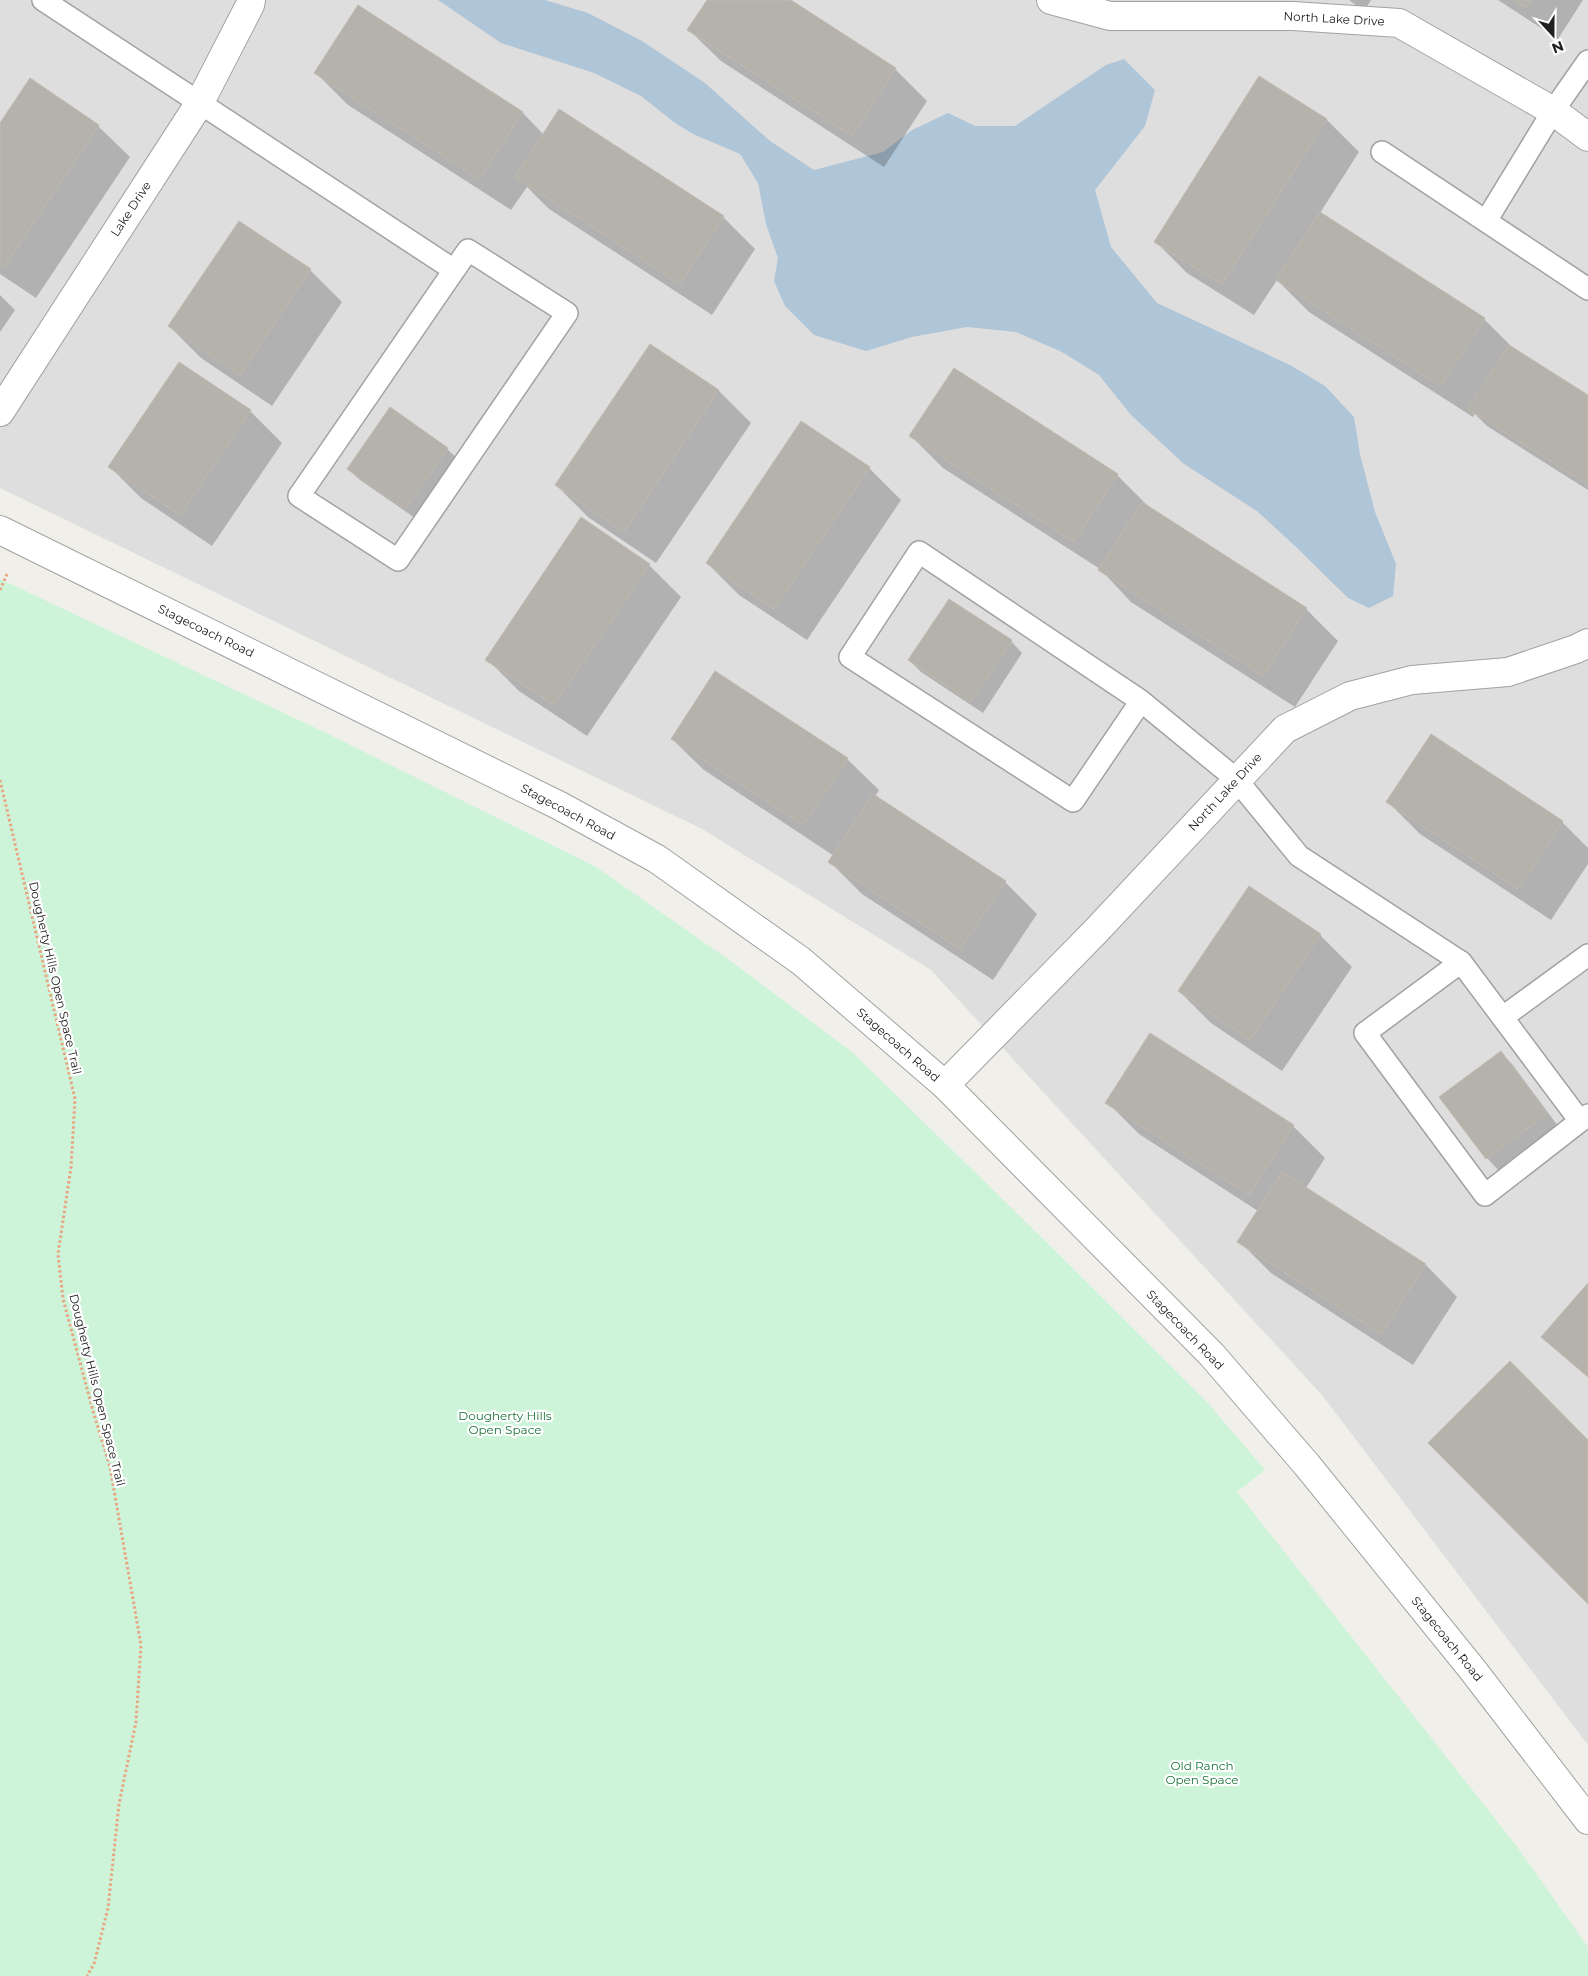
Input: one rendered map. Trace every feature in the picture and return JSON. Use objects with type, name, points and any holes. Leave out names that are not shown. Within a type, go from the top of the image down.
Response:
[{"type":"street","name":"Lake Drive","points":[[0,412],[199,104],[251,0]]},
{"type":"street","name":"North Lake Drive","points":[[1051,0],[1110,16],[1293,16],[1399,23],[1553,111],[1588,137]]},
{"type":"street","name":"Stagecoach Road","points":[[0,530],[560,806],[657,859],[801,961],[945,1085],[1212,1355],[1314,1472],[1472,1669],[1588,1820]]},
{"type":"street","name":"North Lake Drive","points":[[945,1085],[1096,930],[1285,729],[1350,696],[1412,680],[1508,672],[1576,650],[1588,643]]},
{"type":"lane","points":[[43,0],[454,270]]},
{"type":"lane","points":[[1486,221],[1553,111],[1588,61]]},
{"type":"lane","points":[[1382,152],[1588,289]]},
{"type":"lane","points":[[468,250],[567,312],[398,560],[299,496],[454,270],[468,250]]},
{"type":"lane","points":[[1141,701],[1073,801],[850,656],[919,552],[1141,701],[1236,779],[1299,856],[1461,962],[1503,1018],[1584,1118],[1485,1195],[1365,1033],[1461,962]]},
{"type":"lane","points":[[1503,1018],[1588,955]]},
{"type":"path","name":"Dougherty Hills Open Space Trail","points":[[0,780],[75,1099],[71,1167],[58,1254],[63,1299],[110,1467],[140,1645],[136,1722],[120,1804],[108,1908],[94,1964],[87,1976]]},
{"type":"shaded area","points":[[0,0],[1588,0],[1588,1745],[1322,1395],[931,970],[702,829],[0,488]]},
{"type":"green space","name":"Dougherty Hills Open Space","points":[[0,579],[324,732],[596,867],[735,964],[853,1053],[1208,1403],[1265,1470],[1237,1492],[1515,1844],[1588,1947],[1588,1976],[0,1976]]},
{"type":"water","points":[[438,0],[545,0],[588,13],[642,41],[705,83],[770,141],[814,170],[883,152],[912,130],[948,113],[975,126],[1015,126],[1106,65],[1124,59],[1155,90],[1145,126],[1095,190],[1111,247],[1157,303],[1290,365],[1325,386],[1354,417],[1360,454],[1375,512],[1396,564],[1393,596],[1369,608],[1348,598],[1257,511],[1184,464],[1131,415],[1099,375],[1062,352],[1016,332],[967,327],[912,337],[866,351],[814,335],[785,306],[774,281],[778,258],[766,224],[758,183],[740,154],[693,134],[675,123],[641,96],[594,73],[501,43]]},
{"type":"building","points":[[707,0],[791,0],[896,68],[852,136],[687,30]]},
{"type":"building","points":[[1514,0],[1531,0],[1526,8]]},
{"type":"building","points":[[358,5],[523,112],[479,179],[314,73]]},
{"type":"building","points":[[1259,76],[1327,119],[1222,284],[1154,242]]},
{"type":"building","points":[[30,78],[99,125],[4,267],[0,264],[0,123]]},
{"type":"building","points":[[559,109],[724,216],[680,284],[515,177]]},
{"type":"building","points":[[1320,212],[1485,318],[1440,386],[1276,280]]},
{"type":"building","points":[[239,221],[311,269],[240,375],[168,326]]},
{"type":"building","points":[[650,344],[719,390],[624,532],[555,485]]},
{"type":"building","points":[[1509,345],[1588,395],[1588,485],[1468,409]]},
{"type":"building","points":[[179,362],[251,410],[180,515],[108,467]]},
{"type":"building","points":[[954,368],[1118,474],[1074,542],[909,436]]},
{"type":"building","points":[[390,407],[448,448],[405,509],[347,469]]},
{"type":"building","points":[[801,421],[870,467],[774,609],[706,563]]},
{"type":"building","points":[[1142,502],[1307,608],[1263,676],[1098,570]]},
{"type":"building","points":[[581,517],[650,564],[554,705],[485,660]]},
{"type":"building","points":[[949,599],[1012,640],[971,702],[908,660]]},
{"type":"building","points":[[715,671],[848,758],[803,825],[671,739]]},
{"type":"building","points":[[1431,734],[1563,821],[1518,889],[1386,802]]},
{"type":"building","points":[[873,794],[1006,881],[960,949],[828,862]]},
{"type":"building","points":[[1249,886],[1321,934],[1250,1040],[1178,991]]},
{"type":"building","points":[[1150,1033],[1294,1125],[1249,1195],[1105,1103]]},
{"type":"building","points":[[1501,1051],[1547,1114],[1486,1159],[1439,1097]]},
{"type":"building","points":[[1282,1172],[1426,1264],[1381,1334],[1237,1242]]},
{"type":"building","points":[[1588,1283],[1588,1377],[1541,1337]]},
{"type":"building","points":[[1510,1361],[1588,1440],[1588,1604],[1428,1443]]},
{"type":"park label","name":"Old Ranch Open Space","points":[[1202,1773]]}]
